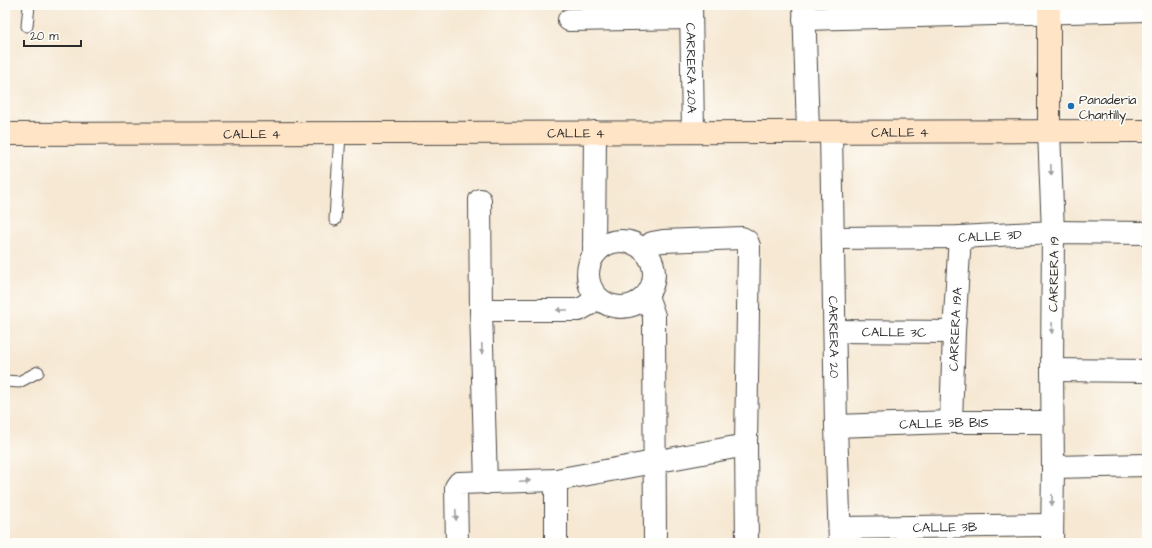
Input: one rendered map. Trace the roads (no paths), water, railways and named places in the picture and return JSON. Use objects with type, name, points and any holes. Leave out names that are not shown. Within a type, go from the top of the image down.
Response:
[{"type":"street","points":[[808,131],[804,12],[1049,9],[1147,10]]},
{"type":"street","name":"CARRERA 19","points":[[1049,9],[1049,131],[1054,232],[1052,370],[1053,467],[1051,534]]},
{"type":"street","points":[[569,20],[691,11]]},
{"type":"street","name":"CARRERA 20A","points":[[691,11],[693,132]]},
{"type":"street","name":"CALLE 4","points":[[5,134],[1147,131]]},
{"type":"street","points":[[594,132],[594,252],[587,270],[587,280],[590,289],[596,296],[603,303],[612,306],[622,308],[631,306],[640,302],[647,296],[652,288],[654,269],[651,259],[638,245],[620,240],[606,244],[594,252]]},
{"type":"street","name":"CARRERA 20","points":[[830,132],[836,426],[840,536]]},
{"type":"street","points":[[480,200],[481,310],[486,483]]},
{"type":"street","name":"CALLE 3D","points":[[833,238],[960,237],[1054,232],[1147,233]]},
{"type":"street","name":"CARRERA 19A","points":[[951,422],[954,332],[960,237]]},
{"type":"street","points":[[645,251],[652,243],[663,241],[742,238],[747,241],[749,246],[746,445],[747,543]]},
{"type":"street","points":[[481,310],[578,310],[588,305],[596,296]]},
{"type":"street","points":[[647,296],[654,316],[655,543]]},
{"type":"street","name":"CALLE 3C","points":[[835,331],[954,332]]},
{"type":"street","points":[[1052,370],[1147,371]]},
{"type":"street","name":"CALLE 3B BIS","points":[[836,426],[951,422],[1052,422]]},
{"type":"street","points":[[457,543],[456,487],[459,483],[556,480],[746,445]]},
{"type":"street","points":[[1053,467],[1147,465]]},
{"type":"street","points":[[556,480],[556,543]]},
{"type":"street","name":"CALLE 3B","points":[[840,536],[1051,534]]},
{"type":"lane","points":[[27,26],[29,5]]},
{"type":"lane","points":[[335,220],[340,133]]},
{"type":"lane","points":[[5,381],[20,382],[38,372]]},
{"type":"place","name":"Panadería Chantilly","points":[[1071,106]]}]
